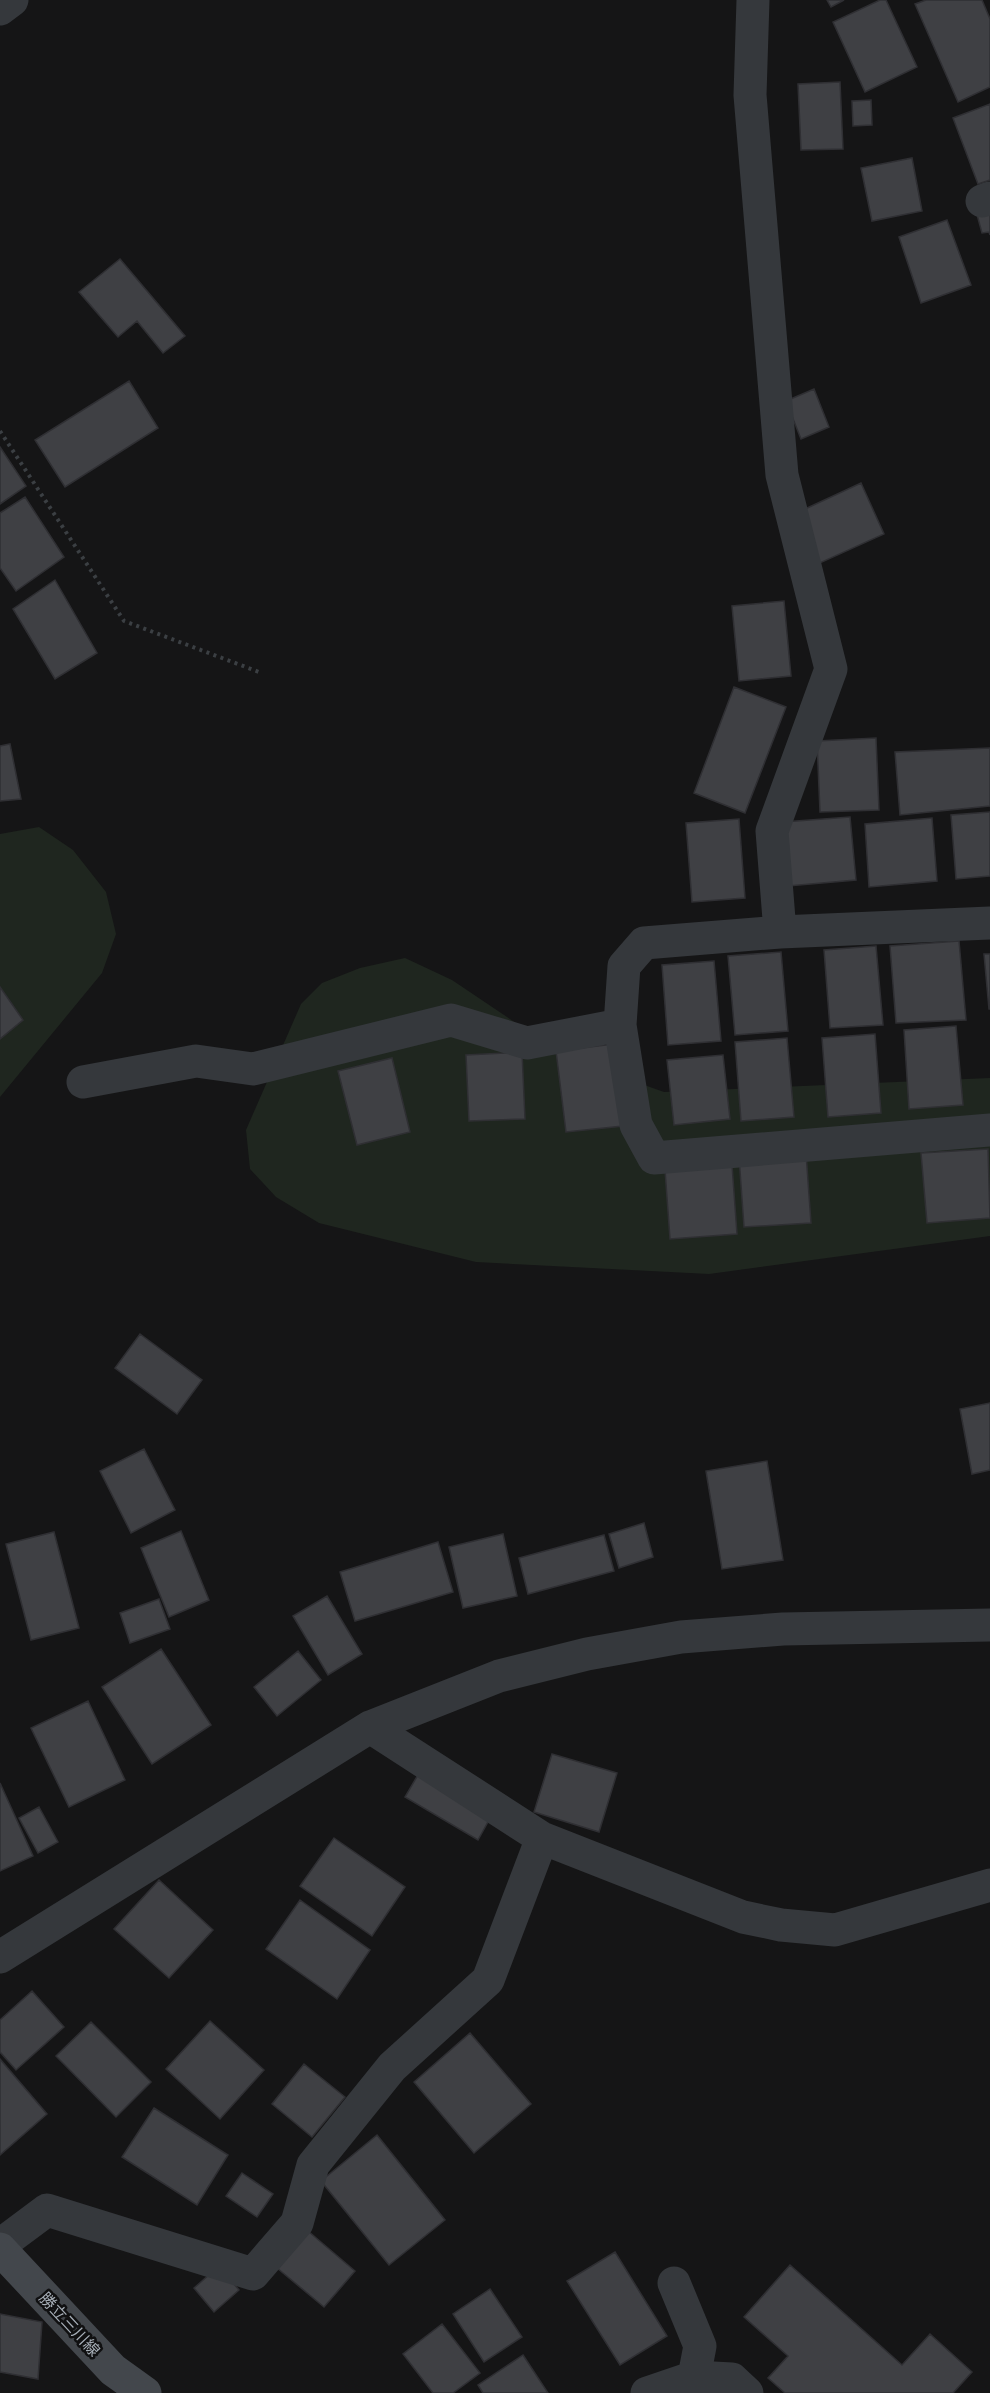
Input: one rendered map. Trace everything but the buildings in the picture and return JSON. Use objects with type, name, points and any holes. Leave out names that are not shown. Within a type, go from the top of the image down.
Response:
[{"type":"main road","name":"勝立三川線","points":[[0,2249],[113,2370],[145,2393]]},
{"type":"street","points":[[0,9],[12,0]]},
{"type":"street","points":[[753,0],[750,95],[782,475],[831,669],[772,831],[780,932]]},
{"type":"street","points":[[990,923],[780,932],[644,942],[624,966],[620,1025],[636,1125],[654,1158],[990,1130]]},
{"type":"street","points":[[83,1082],[196,1061],[253,1069],[452,1020],[527,1043],[620,1025]]},
{"type":"street","points":[[0,1957],[369,1727],[499,1676],[587,1654],[681,1637],[783,1629],[990,1625]]},
{"type":"street","points":[[369,1727],[542,1838],[743,1917],[781,1925],[835,1930],[990,1885]]},
{"type":"street","points":[[0,2245],[47,2210],[254,2274],[297,2223],[313,2165],[392,2067],[488,1980],[542,1838]]},
{"type":"street","points":[[674,2283],[700,2346],[694,2377]]},
{"type":"street","points":[[647,2393],[694,2377],[732,2379],[747,2393]]},
{"type":"path","points":[[0,431],[124,621],[259,672]]},
{"type":"shaded area","points":[[39,827],[73,850],[106,892],[116,934],[102,973],[0,1097],[0,834]]},
{"type":"shaded area","points":[[405,958],[452,980],[568,1058],[664,1092],[990,1078],[990,1236],[709,1274],[476,1262],[319,1223],[276,1197],[250,1169],[246,1130],[301,1004],[322,983],[360,968]]}]
